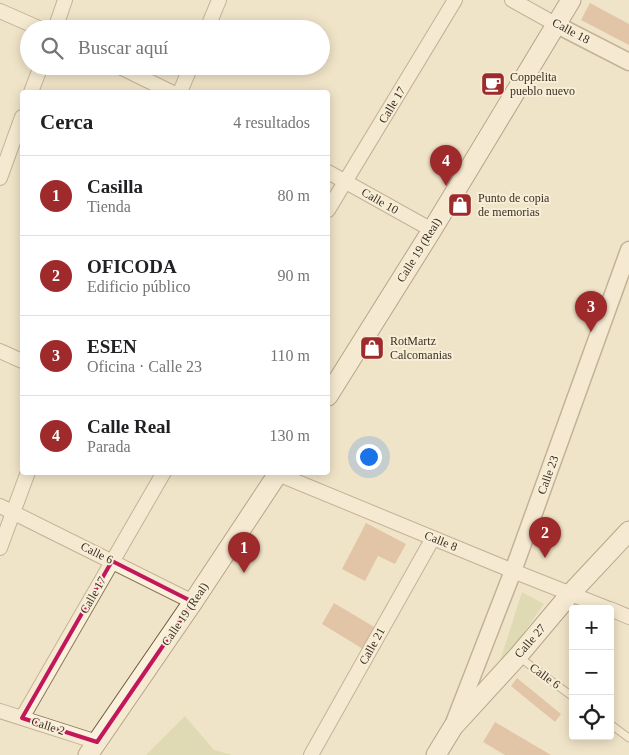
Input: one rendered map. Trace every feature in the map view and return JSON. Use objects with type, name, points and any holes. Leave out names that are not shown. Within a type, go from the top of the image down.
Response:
[{"type":"main road","name":"Calle 19 (Real)","points":[[330,393],[432,230],[571,0]]},
{"type":"main road","name":"Calle 19 (Real)","points":[[92,748],[193,602],[275,475]]},
{"type":"main road","name":"Calle 27","points":[[436,755],[453,728],[518,656],[571,593],[629,531]]},
{"type":"street","points":[[58,20],[65,0]]},
{"type":"street","points":[[211,20],[219,0]]},
{"type":"street","name":"Calle 17","points":[[330,207],[455,0]]},
{"type":"street","name":"Calle 18","points":[[512,0],[629,62]]},
{"type":"street","points":[[0,11],[20,20]]},
{"type":"street","points":[[33,90],[38,75]]},
{"type":"street","points":[[136,75],[167,90]]},
{"type":"street","points":[[181,90],[187,75]]},
{"type":"street","points":[[0,178],[20,123]]},
{"type":"street","name":"Calle 10","points":[[330,173],[432,230]]},
{"type":"street","name":"Calle 23","points":[[453,728],[629,250]]},
{"type":"street","points":[[0,351],[20,360]]},
{"type":"street","points":[[0,548],[6,509],[26,475]]},
{"type":"street","name":"Calle 17","points":[[22,718],[162,475]]},
{"type":"street","name":"Calle 8","points":[[281,475],[512,571],[600,605]]},
{"type":"street","name":"Calle 6","points":[[6,509],[193,602]]},
{"type":"street","name":"Calle 21","points":[[311,755],[433,538]]},
{"type":"street","name":"Calle 8","points":[[614,611],[629,617]]},
{"type":"street","name":"Calle 2","points":[[0,711],[22,718],[92,748]]},
{"type":"lane","name":"Calle 6","points":[[518,656],[570,695]]},
{"type":"lane","points":[[614,727],[629,738]]},
{"type":"highlighted area","points":[[112,561],[193,602],[97,742],[22,718]]},
{"type":"green space","points":[[522,592],[544,604],[497,670]]},
{"type":"green space","points":[[185,716],[214,750],[232,755],[146,755]]},
{"type":"building","points":[[590,3],[629,24],[629,45],[581,20]]},
{"type":"building","points":[[366,523],[406,544],[395,564],[378,556],[365,581],[342,569]]},
{"type":"building","points":[[334,603],[376,628],[363,649],[322,624]]},
{"type":"building","points":[[517,678],[561,714],[555,722],[511,686]]},
{"type":"building","points":[[495,722],[551,755],[505,755],[483,742]]},
{"type":"place","name":"Coppelita pueblo nuevo","points":[[493,84]]},
{"type":"place","name":"Calle Real","points":[[446,186]]},
{"type":"place","name":"Punto de copia de memorias","points":[[460,205]]},
{"type":"place","name":"ESEN","points":[[591,332]]},
{"type":"place","name":"RotMartz Calcomanias","points":[[372,348]]},
{"type":"place","name":"OFICODA","points":[[545,558]]},
{"type":"place","name":"Casilla","points":[[244,573]]}]
